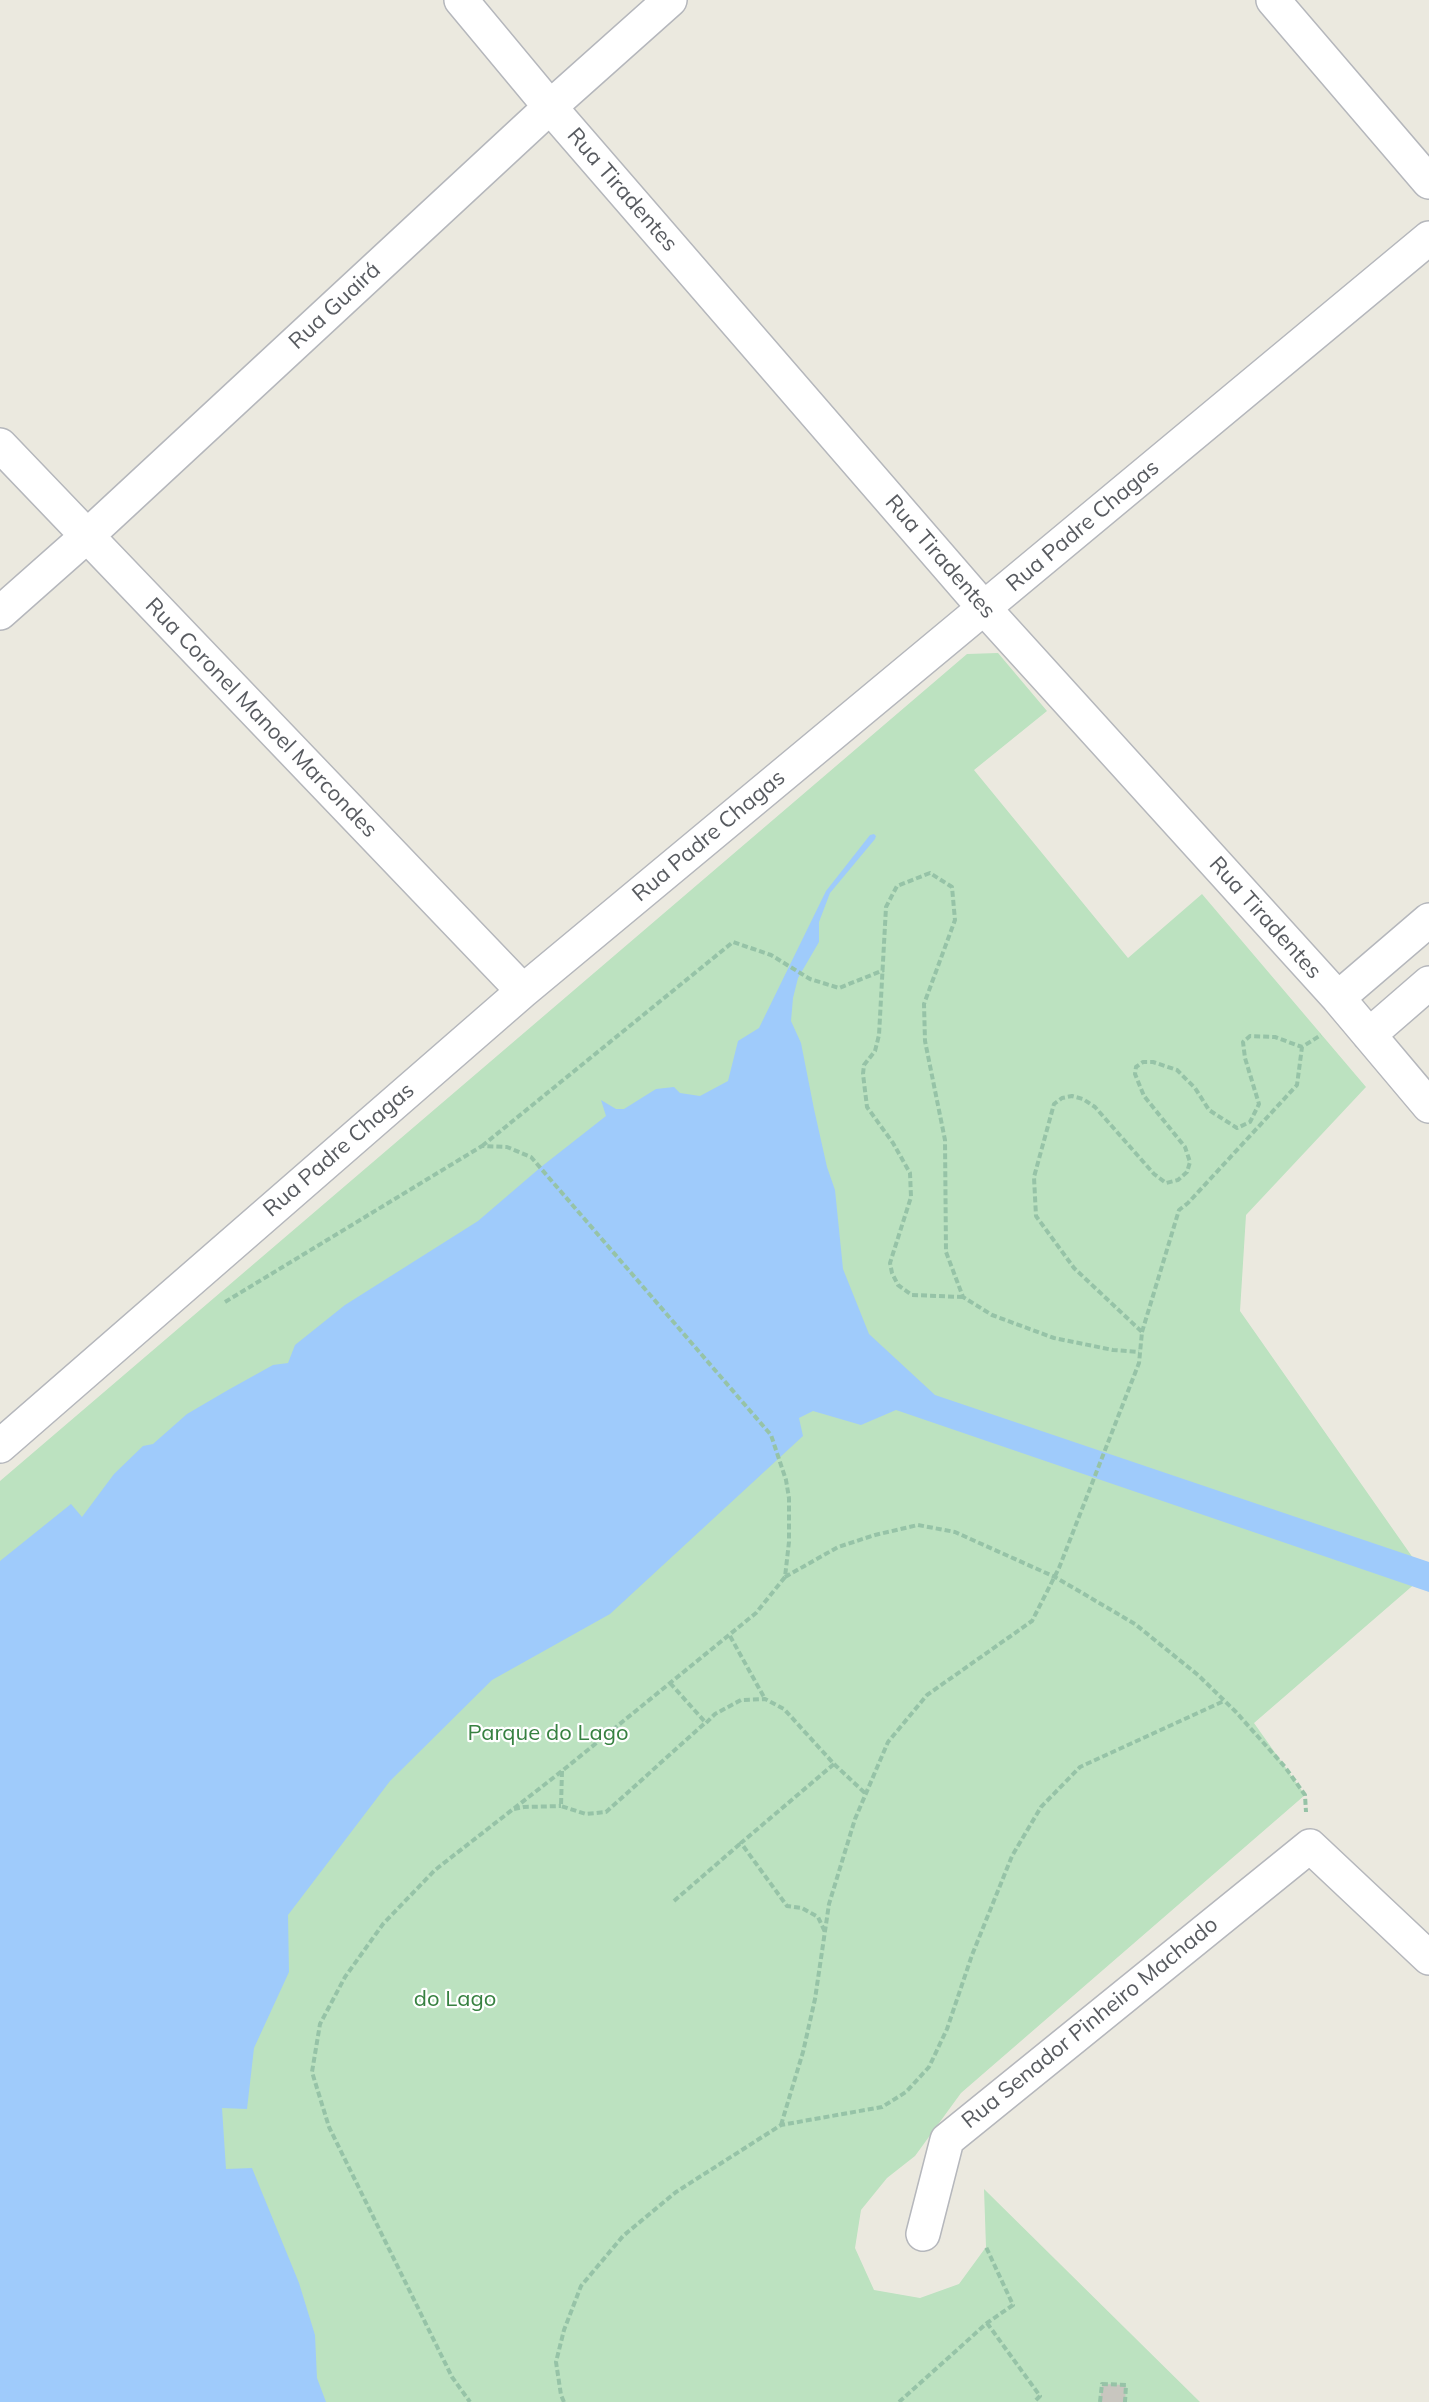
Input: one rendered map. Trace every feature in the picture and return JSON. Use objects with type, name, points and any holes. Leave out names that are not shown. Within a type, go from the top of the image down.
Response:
[{"type":"street","name":"Rua Tiradentes","points":[[461,0],[550,107],[984,608],[1353,1016],[1429,1106]]},
{"type":"street","name":"Rua Guairá","points":[[0,613],[87,536],[550,107],[670,0]]},
{"type":"street","points":[[1273,0],[1429,182]]},
{"type":"street","name":"Rua Padre Chagas","points":[[0,1446],[523,991],[1429,238]]},
{"type":"street","name":"Rua Coronel Manoel Marcondes","points":[[0,445],[523,991]]},
{"type":"street","points":[[1353,1016],[1429,920]]},
{"type":"street","points":[[1353,1016],[1429,983]]},
{"type":"street","points":[[1310,1846],[1429,1958]]},
{"type":"street","name":"Rua Senador Pinheiro Machado","points":[[923,2234],[947,2140],[1310,1846]]},
{"type":"path","points":[[963,1297],[946,1252],[945,1140],[925,1041],[924,1004],[955,920],[952,886],[930,873],[897,886],[886,907],[879,1035],[875,1051],[864,1065],[862,1074],[867,1107],[893,1143],[910,1173],[912,1197],[890,1263],[892,1272],[898,1285],[912,1295],[963,1297],[992,1315],[1053,1338],[1113,1350],[1139,1352]]},
{"type":"path","points":[[225,1302],[482,1146],[733,942],[771,955],[810,979],[839,988],[884,970]]},
{"type":"path","points":[[1302,1047],[1353,1016]]},
{"type":"path","points":[[1142,1332],[1074,1268],[1036,1216],[1034,1177],[1054,1104],[1062,1098],[1072,1096],[1083,1099],[1095,1107],[1154,1174],[1166,1183],[1178,1180],[1186,1172],[1190,1162],[1185,1147],[1143,1096],[1135,1074],[1136,1067],[1143,1062],[1153,1062],[1177,1070],[1195,1088],[1209,1110],[1237,1128],[1250,1122],[1259,1104],[1245,1058],[1243,1042],[1250,1036],[1275,1037],[1302,1047]]},
{"type":"path","points":[[781,2125],[813,2009],[829,1904],[855,1819],[888,1742],[927,1695],[1032,1621],[1059,1568],[1139,1363],[1142,1332],[1179,1210],[1297,1085],[1302,1047]]},
{"type":"path","points":[[482,1146],[507,1147],[531,1157],[771,1435],[783,1469],[789,1498],[789,1542],[785,1577]]},
{"type":"path","points":[[470,2402],[452,2377],[334,2136],[312,2072],[320,2024],[345,1977],[383,1923],[435,1870],[730,1635],[756,1613],[785,1577],[838,1547],[918,1525],[955,1532],[1055,1577],[1135,1624],[1198,1675],[1224,1701],[1285,1767],[1305,1795],[1310,1846]]},
{"type":"path","points":[[730,1635],[765,1699]]},
{"type":"path","points":[[670,1683],[706,1722]]},
{"type":"path","points":[[511,1810],[524,1807],[561,1806],[586,1814],[606,1812],[715,1714],[741,1700],[765,1699],[784,1709],[834,1764],[866,1794]]},
{"type":"path","points":[[564,2402],[556,2362],[564,2330],[581,2286],[622,2236],[676,2192],[781,2125],[882,2107],[906,2092],[929,2067],[947,2029],[972,1955],[1012,1856],[1041,1807],[1080,1767],[1224,1701]]},
{"type":"path","points":[[674,1901],[834,1764]]},
{"type":"path","points":[[561,1806],[562,1771]]},
{"type":"path","points":[[741,1843],[787,1906],[802,1908],[818,1917],[825,1932]]},
{"type":"path","points":[[899,2402],[987,2323],[1013,2305],[986,2247]]},
{"type":"path","points":[[987,2323],[1040,2396],[1034,2402]]},
{"type":"path","points":[[1100,2402],[1102,2384],[1126,2385],[1125,2402]]},
{"type":"green space","name":"Parque do Lago","points":[[998,653],[1047,711],[974,770],[1128,958],[1202,894],[1366,1087],[1246,1215],[1240,1311],[1425,1575],[1254,1723],[1305,1795],[961,2093],[915,2156],[887,2178],[861,2210],[855,2248],[874,2290],[920,2298],[959,2284],[986,2247],[984,2189],[1200,2402],[0,2402],[0,1481],[967,654]]},
{"type":"water","points":[[874,834],[875,839],[830,893],[819,922],[819,942],[798,978],[791,1021],[801,1043],[827,1167],[835,1190],[843,1269],[869,1334],[935,1395],[1429,1562],[1429,1592],[896,1410],[861,1425],[813,1411],[799,1418],[803,1436],[610,1614],[492,1680],[390,1781],[288,1915],[289,1972],[254,2048],[247,2109],[222,2108],[226,2169],[252,2168],[299,2283],[315,2335],[317,2378],[326,2402],[0,2402],[0,1561],[71,1504],[82,1517],[114,1474],[143,1446],[153,1444],[187,1414],[228,1390],[273,1365],[288,1363],[295,1345],[345,1305],[478,1221],[606,1116],[601,1100],[616,1109],[624,1109],[656,1089],[674,1087],[680,1093],[700,1096],[728,1081],[738,1041],[759,1028],[826,891],[870,835]]},
{"type":"building","points":[[1102,2384],[1126,2385],[1125,2402],[1100,2402]]},
{"type":"park label","name":"do Lago","points":[[455,1999]]}]
